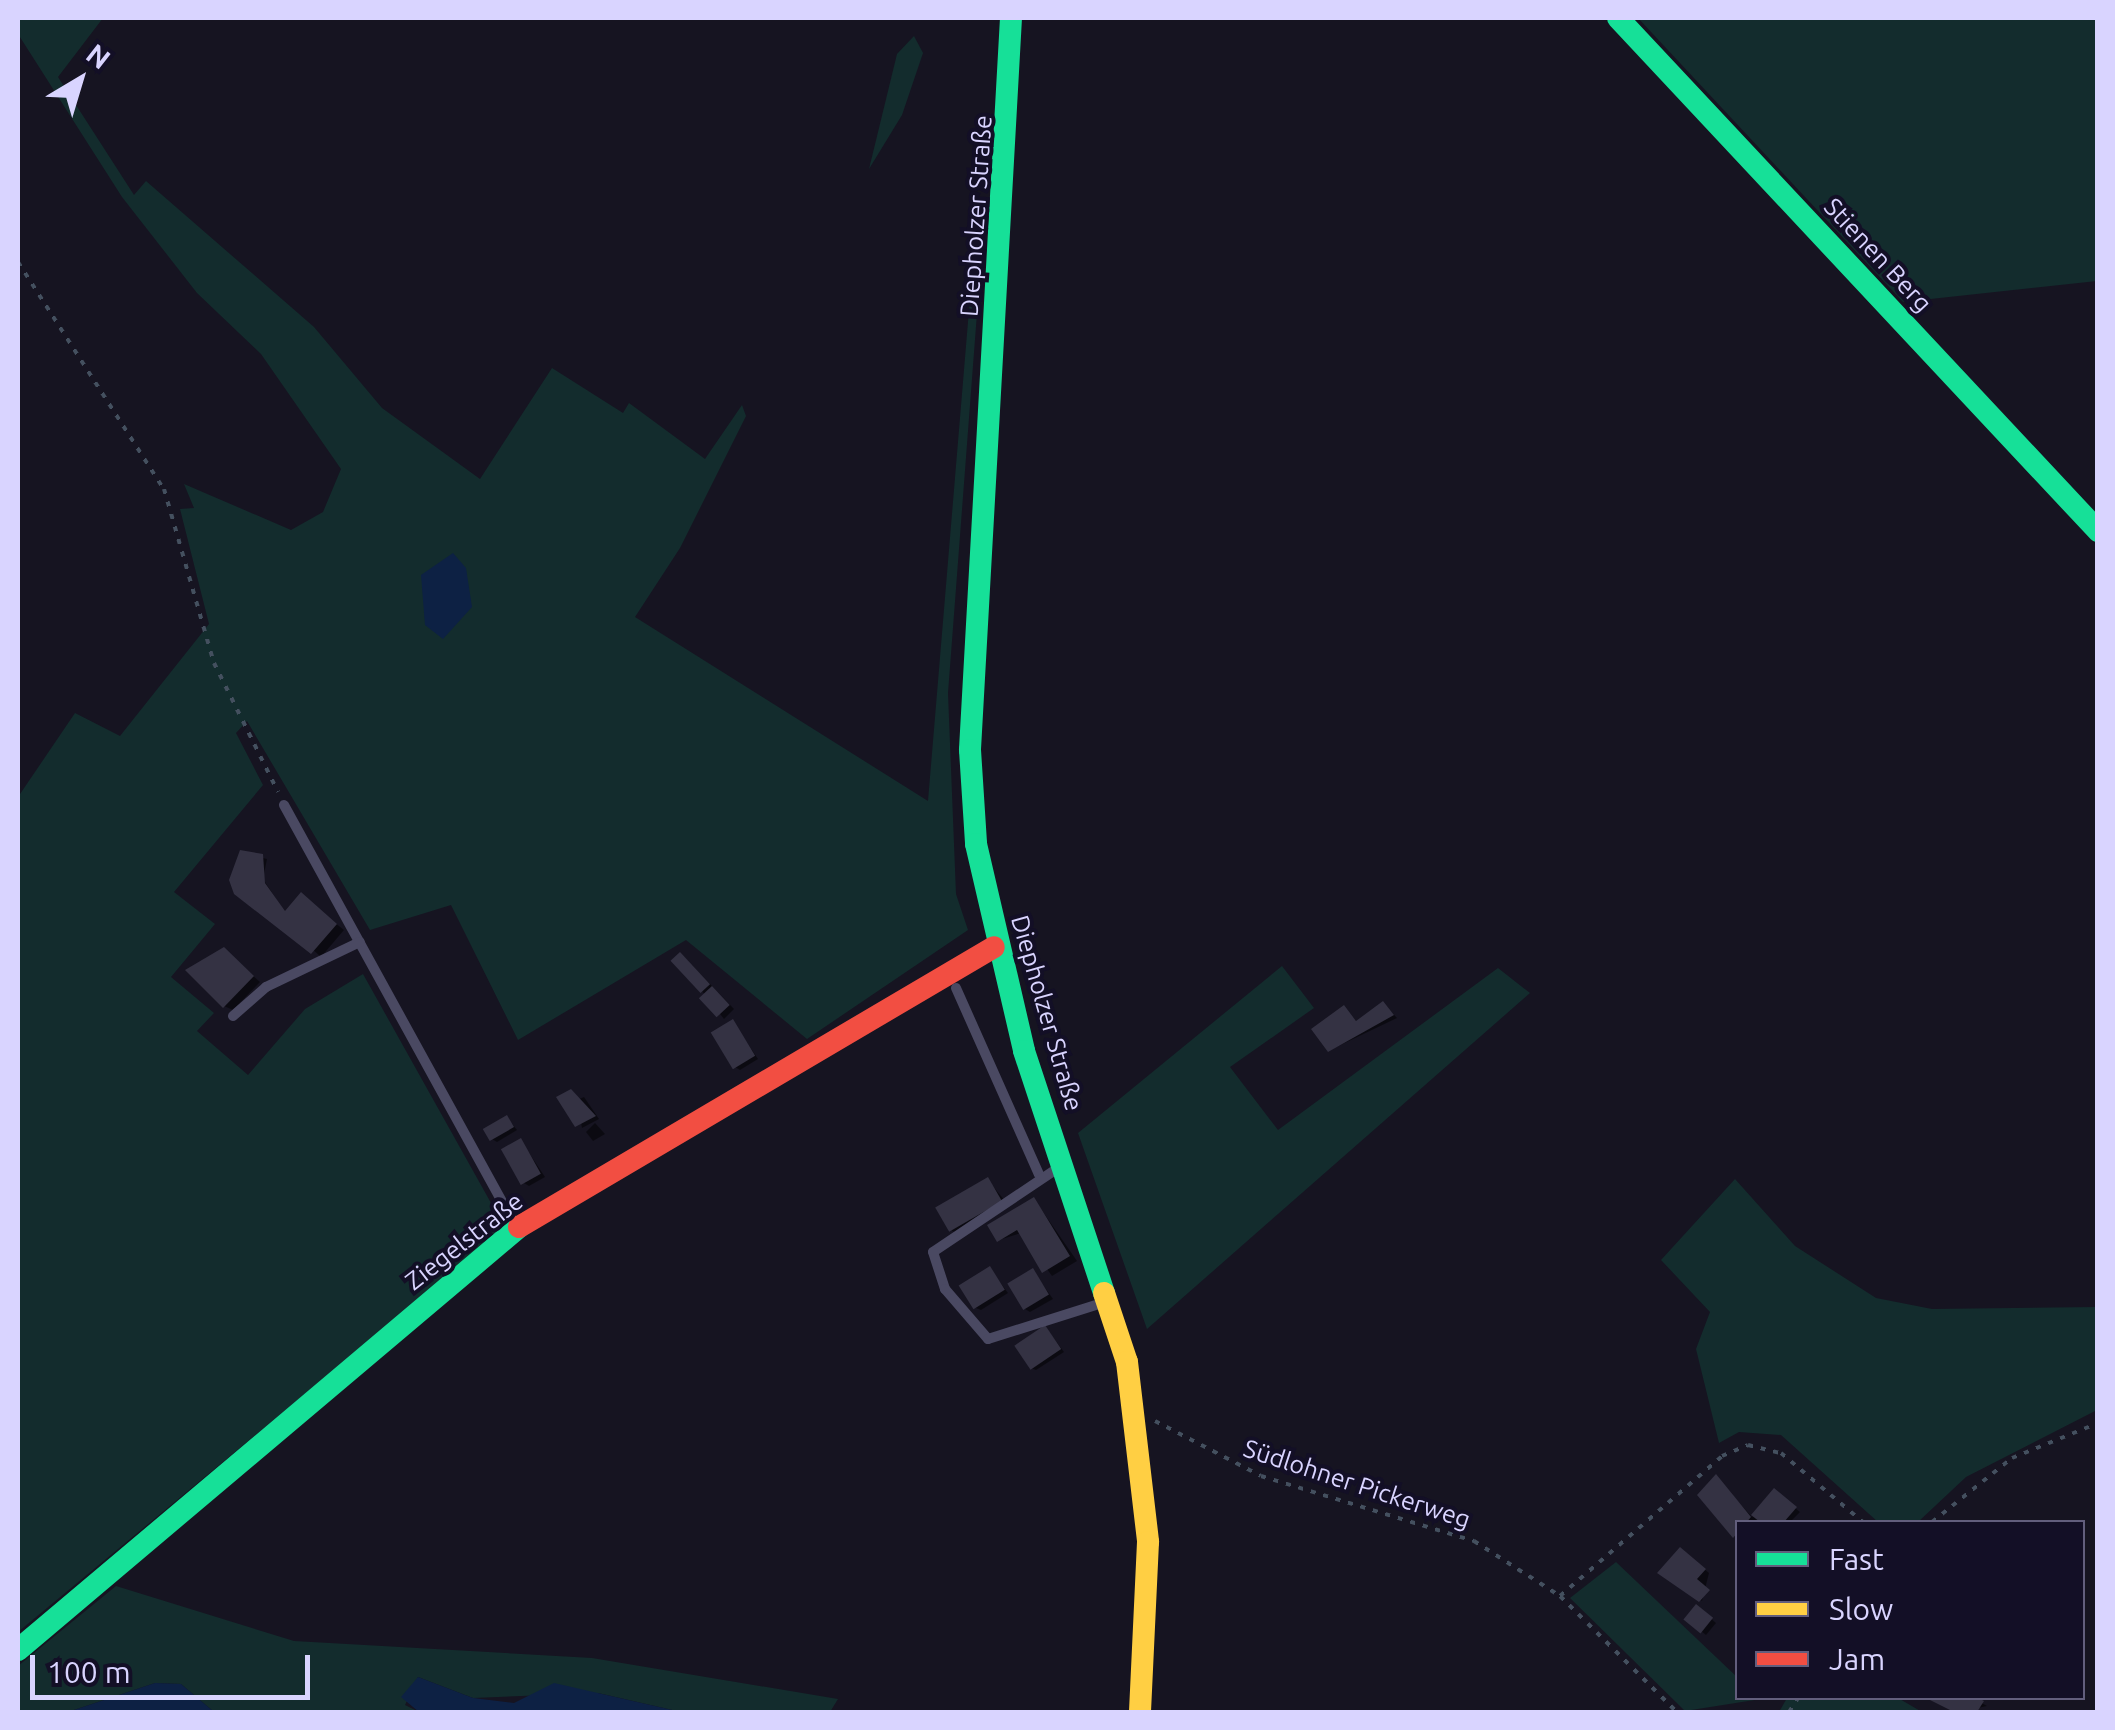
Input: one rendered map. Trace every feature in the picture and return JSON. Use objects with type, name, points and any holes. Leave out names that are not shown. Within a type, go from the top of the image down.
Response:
[{"type":"street","name":"Diepholzer Straße","points":[[1010,18],[970,750],[994,946],[1111,1300],[1137,1419],[1148,1542],[1140,1712]]},
{"type":"street","name":"Stienen Berg","points":[[1618,18],[2098,531]]},
{"type":"street","name":"Ziegelstraße","points":[[18,1650],[518,1228],[994,946]]},
{"type":"lane","points":[[284,804],[518,1228]]},
{"type":"lane","points":[[233,1016],[266,988],[360,942]]},
{"type":"lane","points":[[956,988],[1039,1174]]},
{"type":"lane","points":[[1065,1165],[1039,1174],[933,1252],[945,1289],[988,1338],[1111,1300]]},
{"type":"path","points":[[18,262],[164,489],[214,663],[284,804]]},
{"type":"path","name":"Südlohner Pickerweg","points":[[1137,1419],[1160,1421],[1261,1476],[1436,1524],[1560,1596],[1677,1712]]},
{"type":"path","points":[[1934,1520],[2012,1458],[2098,1423]]},
{"type":"path","points":[[1560,1596],[1722,1456],[1748,1445],[1781,1453],[1860,1520]]},
{"type":"green space","points":[[18,18],[103,18],[58,77],[134,195],[146,181],[314,327],[382,408],[480,479],[552,368],[623,413],[629,403],[705,459],[742,405],[746,416],[680,548],[635,617],[928,801],[971,286],[979,287],[948,693],[956,894],[968,930],[807,1039],[686,940],[518,1040],[451,905],[370,930],[247,721],[236,733],[263,785],[174,892],[215,924],[171,977],[214,1013],[197,1031],[248,1075],[305,1009],[363,974],[505,1228],[18,1632],[18,797],[75,713],[120,736],[209,624],[180,509],[194,508],[184,484],[291,530],[323,512],[341,469],[261,354],[197,293],[122,197],[18,34]]},
{"type":"green space","points":[[1638,18],[2097,18],[2097,281],[1903,302]]},
{"type":"green space","points":[[914,36],[923,53],[902,115],[869,169],[897,54]]},
{"type":"green space","points":[[1282,966],[1314,1008],[1230,1067],[1278,1130],[1498,968],[1530,993],[1147,1329],[1078,1133]]},
{"type":"green space","points":[[1735,1179],[1795,1246],[1876,1298],[1932,1309],[2097,1307],[2097,1410],[1966,1477],[1920,1520],[1876,1520],[1781,1435],[1739,1432],[1719,1443],[1696,1349],[1710,1312],[1661,1260]]},
{"type":"green space","points":[[1616,1562],[1735,1675],[1735,1700],[1755,1700],[1685,1711],[1570,1598]]},
{"type":"green space","points":[[116,1586],[294,1641],[592,1658],[838,1699],[830,1712],[681,1712],[598,1693],[473,1698],[418,1677],[405,1705],[419,1712],[214,1712],[181,1684],[155,1683],[68,1712],[18,1712],[18,1666]]},
{"type":"green space","points":[[1786,1700],[1901,1700],[1922,1712],[1779,1712]]},
{"type":"water","points":[[453,553],[466,568],[472,607],[443,639],[425,625],[421,575]]},
{"type":"water","points":[[418,1677],[473,1698],[514,1703],[554,1683],[681,1712],[419,1712],[401,1697]]},
{"type":"water","points":[[155,1683],[181,1684],[214,1712],[68,1712]]},
{"type":"building","points":[[240,850],[263,854],[265,883],[285,911],[301,892],[337,924],[311,954],[234,894],[229,880]]},
{"type":"building","points":[[224,947],[254,976],[223,1008],[185,970]]},
{"type":"building","points":[[680,952],[710,984],[701,993],[670,961]]},
{"type":"building","points":[[712,986],[730,1005],[717,1017],[699,998]]},
{"type":"building","points":[[1383,1001],[1394,1015],[1328,1052],[1311,1029],[1344,1005],[1356,1021]]},
{"type":"building","points":[[733,1019],[755,1056],[733,1069],[711,1032]]},
{"type":"building","points":[[571,1089],[596,1116],[575,1127],[556,1097]]},
{"type":"building","points":[[507,1115],[514,1127],[490,1141],[483,1129]]},
{"type":"building","points":[[521,1138],[541,1174],[521,1185],[501,1149]]},
{"type":"building","points":[[988,1177],[1002,1201],[949,1232],[935,1208]]},
{"type":"building","points":[[1034,1197],[1070,1256],[1042,1273],[1017,1230],[997,1242],[987,1225]]},
{"type":"building","points":[[990,1266],[1005,1290],[973,1309],[959,1286]]},
{"type":"building","points":[[1033,1268],[1049,1295],[1023,1310],[1007,1283]]},
{"type":"building","points":[[1045,1325],[1061,1349],[1031,1370],[1014,1346]]},
{"type":"building","points":[[1716,1474],[1751,1517],[1735,1520],[1733,1538],[1697,1495]]},
{"type":"building","points":[[1774,1488],[1797,1507],[1786,1520],[1757,1520],[1751,1515]]},
{"type":"building","points":[[1680,1547],[1706,1569],[1697,1579],[1710,1590],[1699,1602],[1657,1573]]},
{"type":"building","points":[[1696,1604],[1713,1618],[1701,1633],[1683,1620]]},
{"type":"building","points":[[1930,1700],[1984,1701],[1977,1712],[1954,1712]]},
{"type":"traffic: fast","points":[[1011,18],[970,750],[976,844],[1024,1051],[1104,1293]]},
{"type":"traffic: fast","points":[[1618,18],[2098,531]]},
{"type":"traffic: fast","points":[[18,1650],[519,1227]]},
{"type":"traffic: slow","points":[[1104,1293],[1127,1362],[1148,1542],[1140,1712]]},
{"type":"traffic: jam","points":[[519,1227],[994,947]]}]
